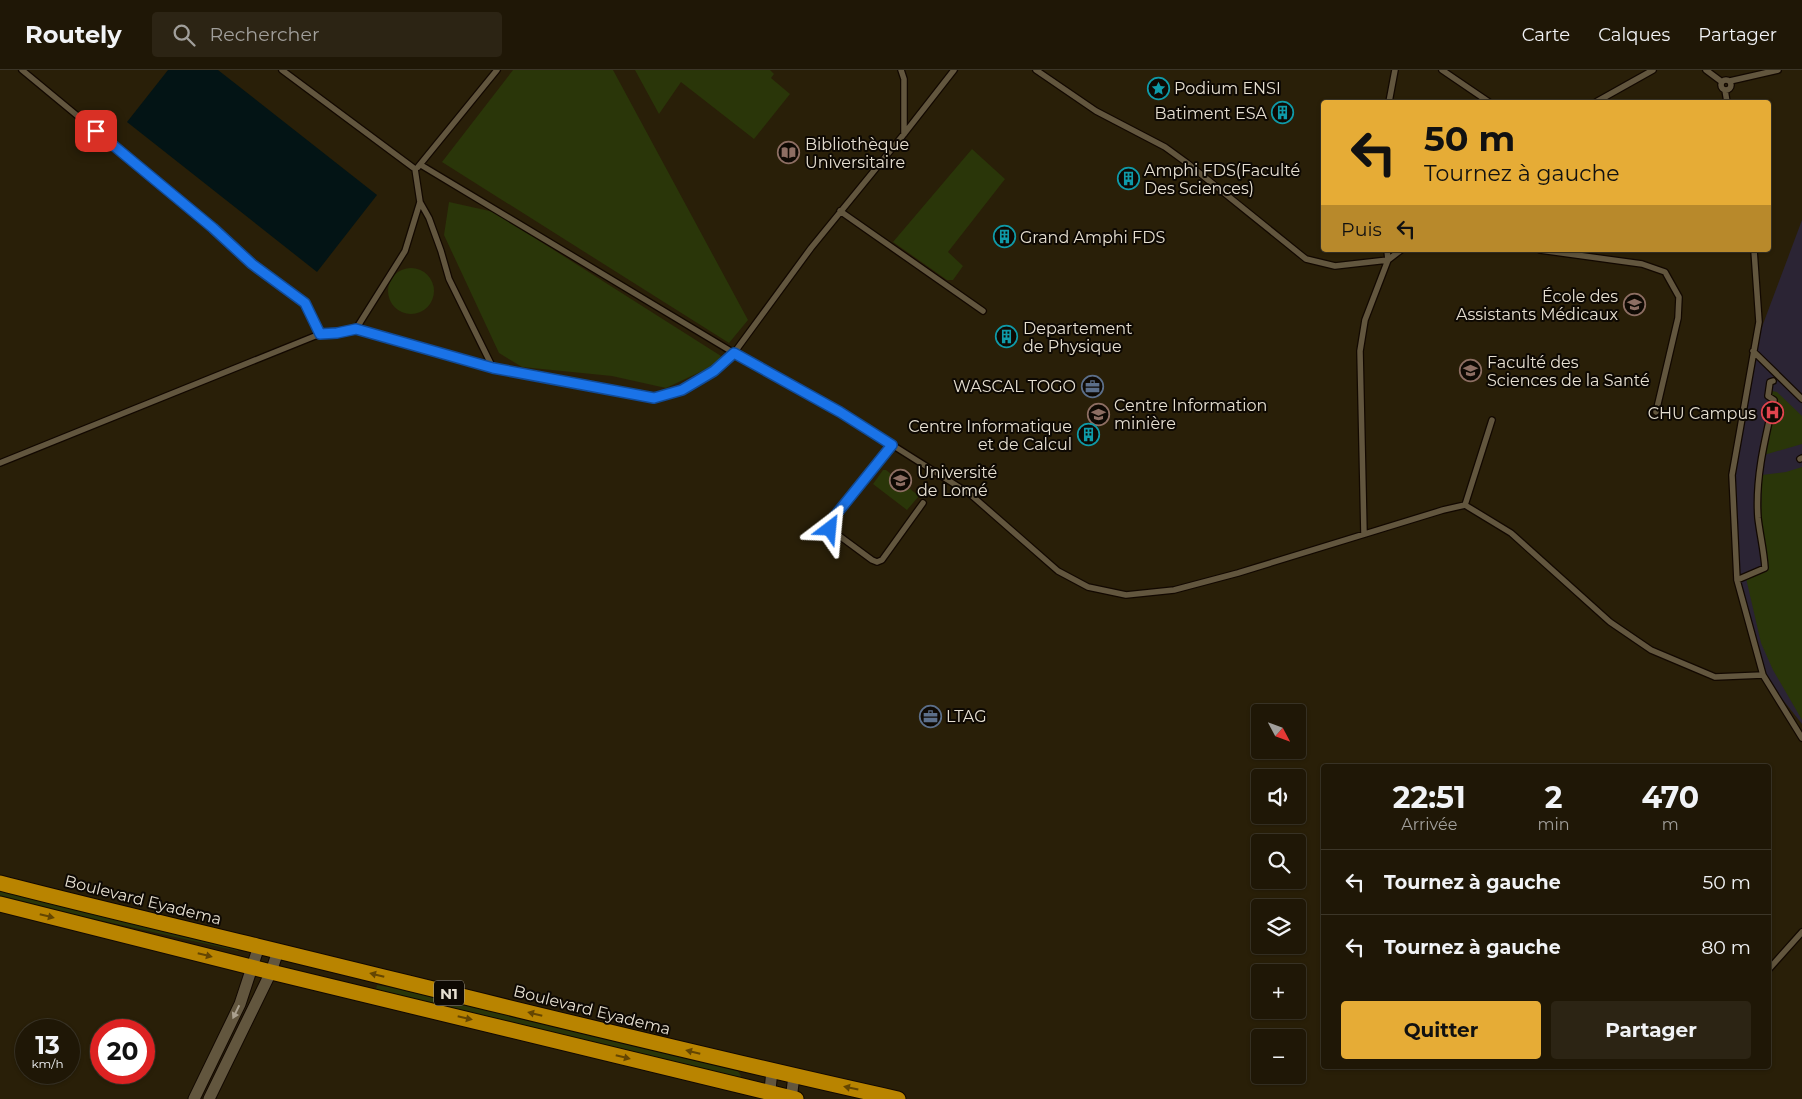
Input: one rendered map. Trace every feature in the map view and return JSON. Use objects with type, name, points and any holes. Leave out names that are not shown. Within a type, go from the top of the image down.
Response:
[{"type":"highway","name":"Boulevard Eyadema","points":[[0,883],[96,908],[772,1071],[898,1099]]},
{"type":"highway","name":"N1","points":[[0,904],[769,1096],[793,1099]]},
{"type":"street","points":[[194,1099],[240,1004],[259,946]]},
{"type":"street","points":[[209,1099],[270,972],[278,951]]},
{"type":"street","points":[[769,1096],[772,1071]]},
{"type":"street","points":[[793,1099],[794,1076]]},
{"type":"lane","points":[[22,70],[213,228],[252,264],[305,303],[320,334]]},
{"type":"lane","points":[[282,70],[418,167],[734,353],[840,412],[970,494],[1058,571],[1088,587],[1126,595],[1174,590],[1238,573],[1442,510],[1465,505],[1511,533],[1610,622],[1651,650],[1715,678],[1763,675]]},
{"type":"lane","points":[[356,329],[405,250],[420,202],[418,167],[498,70]]},
{"type":"lane","points":[[902,70],[904,78],[904,134]]},
{"type":"lane","points":[[0,463],[320,334],[356,329],[493,368],[654,398],[682,390],[714,371],[734,353],[759,316],[840,211],[954,70]]},
{"type":"lane","points":[[1036,70],[1096,111],[1165,147],[1306,260],[1335,266],[1388,260],[1398,252]]},
{"type":"lane","points":[[1389,100],[1395,70]]},
{"type":"lane","points":[[1442,70],[1486,100]]},
{"type":"lane","points":[[1600,100],[1653,70]]},
{"type":"lane","points":[[1706,70],[1722,82]]},
{"type":"lane","points":[[1722,82],[1724,80],[1730,81],[1778,70]]},
{"type":"lane","points":[[1725,90],[1730,87],[1730,81]]},
{"type":"lane","points":[[1722,82],[1722,88],[1725,90],[1727,100]]},
{"type":"lane","points":[[420,202],[429,218],[449,279],[493,368]]},
{"type":"lane","points":[[840,211],[983,310]]},
{"type":"lane","points":[[1364,534],[1360,351],[1365,320],[1388,260],[1387,252]]},
{"type":"lane","points":[[1555,252],[1642,264],[1665,272],[1679,296],[1678,318],[1656,412]]},
{"type":"lane","points":[[1754,252],[1759,322],[1732,475],[1737,580],[1763,675],[1802,738]]},
{"type":"lane","points":[[1753,351],[1802,399]]},
{"type":"lane","points":[[1737,580],[1765,568],[1758,517],[1759,474],[1774,400],[1768,396],[1770,382],[1773,381]]},
{"type":"lane","points":[[1465,505],[1492,420]]},
{"type":"lane","points":[[892,445],[830,522],[830,529],[877,562],[882,560],[923,503]]},
{"type":"lane","points":[[1771,967],[1802,932]]},
{"type":"shaded area","points":[[168,70],[218,70],[377,195],[317,272],[127,122]]},
{"type":"shaded area","name":"CHU Campus","points":[[1802,220],[1802,724],[1763,675],[1737,580],[1732,475],[1753,351]]},
{"type":"green space","points":[[513,70],[613,70],[748,320],[729,343],[442,162]]},
{"type":"green space","points":[[635,70],[770,70],[774,74],[771,78],[790,94],[754,139],[681,82],[659,114]]},
{"type":"green space","points":[[972,149],[1005,179],[948,252],[963,266],[953,280],[947,280],[893,242]]},
{"type":"green space","points":[[449,202],[494,212],[721,356],[715,365],[666,388],[612,376],[522,367],[499,353],[444,235]]},
{"type":"green space","points":[[406,268],[416,268],[430,278],[434,291],[430,304],[424,310],[416,314],[406,314],[392,304],[388,296],[388,286],[398,272]]},
{"type":"green space","points":[[1772,391],[1777,392],[1802,416],[1802,444],[1764,455],[1777,399],[1771,396]]},
{"type":"green space","points":[[1802,467],[1802,720],[1773,670],[1761,643],[1746,578],[1767,571],[1761,518],[1762,475],[1786,472]]},
{"type":"green space","points":[[883,470],[886,470],[919,496],[907,510],[873,484]]},
{"type":"green space","points":[[0,891],[237,946],[238,951],[0,898]]},
{"type":"green space","points":[[377,985],[494,1009],[738,1071],[741,1076],[739,1078],[528,1028],[376,989]]},
{"type":"place","name":"Podium ENSI","points":[[1158,88]]},
{"type":"place","name":"Batiment ESA","points":[[1283,113]]},
{"type":"place","name":"Bibliothèque Universitaire","points":[[789,153]]},
{"type":"place","name":"Amphi FDS(Faculté Des Sciences)","points":[[1128,179]]},
{"type":"place","name":"Grand Amphi FDS","points":[[1004,237]]},
{"type":"place","name":"École des Assistants Médicaux","points":[[1634,305]]},
{"type":"place","name":"Departement de Physique","points":[[1007,337]]},
{"type":"place","name":"Faculté des Sciences de la Santé","points":[[1471,371]]},
{"type":"place","name":"WASCAL TOGO","points":[[1092,386]]},
{"type":"place","name":"CHU Campus","points":[[1772,413]]},
{"type":"place","name":"Centre Information minière","points":[[1098,414]]},
{"type":"place","name":"Centre Informatique et de Calcul","points":[[1088,435]]},
{"type":"place","name":"Université de Lomé","points":[[901,481]]},
{"type":"place","name":"LTAG","points":[[930,716]]},
{"type":"route","points":[[96,131],[213,228],[252,264],[305,303],[320,334],[356,329],[493,368],[654,398],[682,390],[714,371],[734,353],[840,412],[892,445],[830,522],[830,529]]}]
